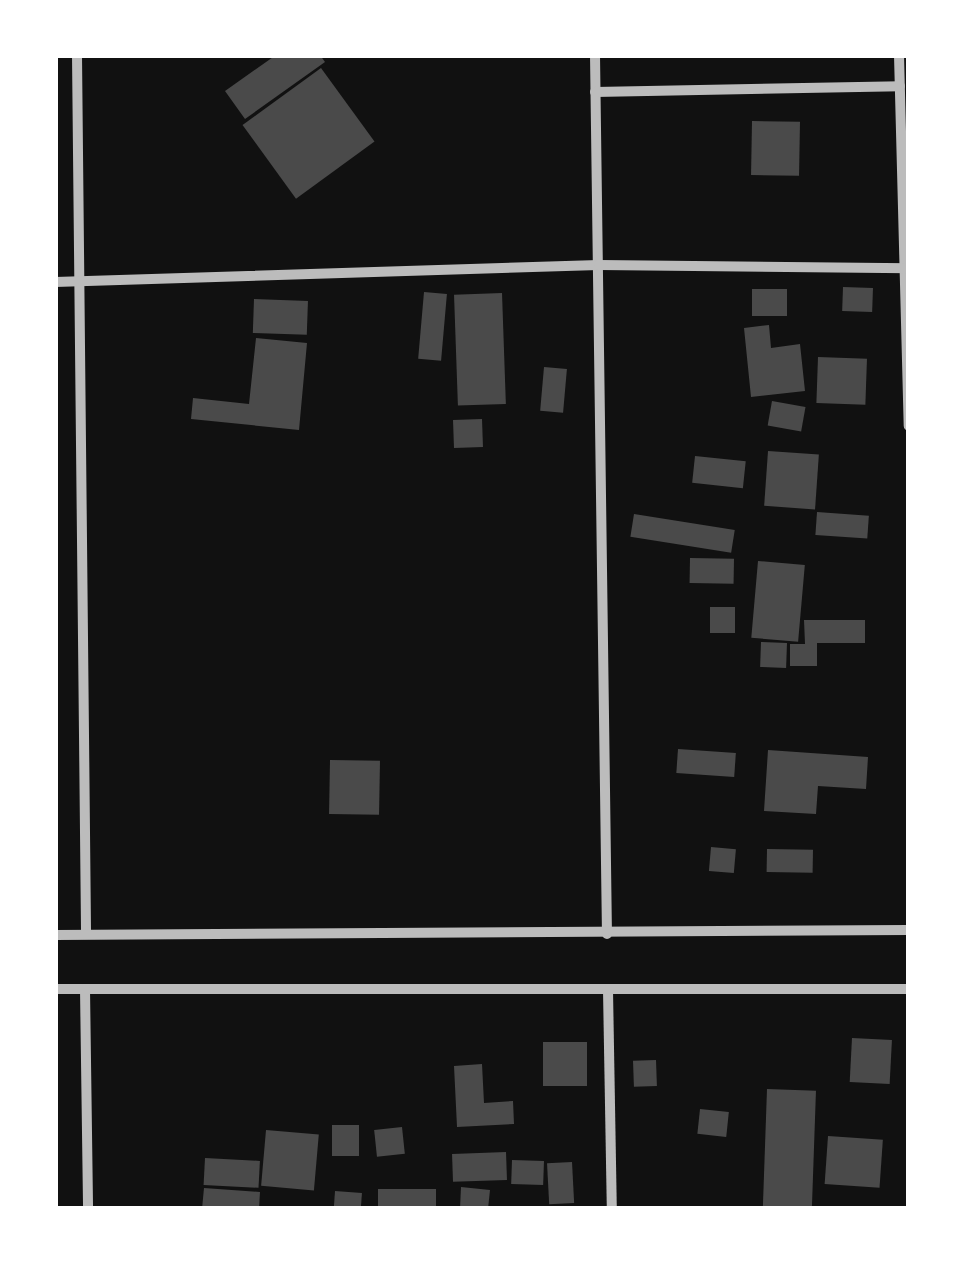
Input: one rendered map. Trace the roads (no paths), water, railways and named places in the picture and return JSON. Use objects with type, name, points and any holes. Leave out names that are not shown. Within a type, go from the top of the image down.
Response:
[{"type":"street","points":[[77,55],[74,282],[86,934]]},
{"type":"street","points":[[595,55],[607,934]]},
{"type":"street","points":[[899,55],[909,426]]},
{"type":"street","points":[[595,92],[900,86]]},
{"type":"street","points":[[55,282],[599,265],[907,268]]},
{"type":"street","points":[[55,935],[909,930]]},
{"type":"street","points":[[55,989],[909,988]]},
{"type":"street","points":[[85,989],[88,1209]]},
{"type":"street","points":[[608,990],[612,1209]]}]
